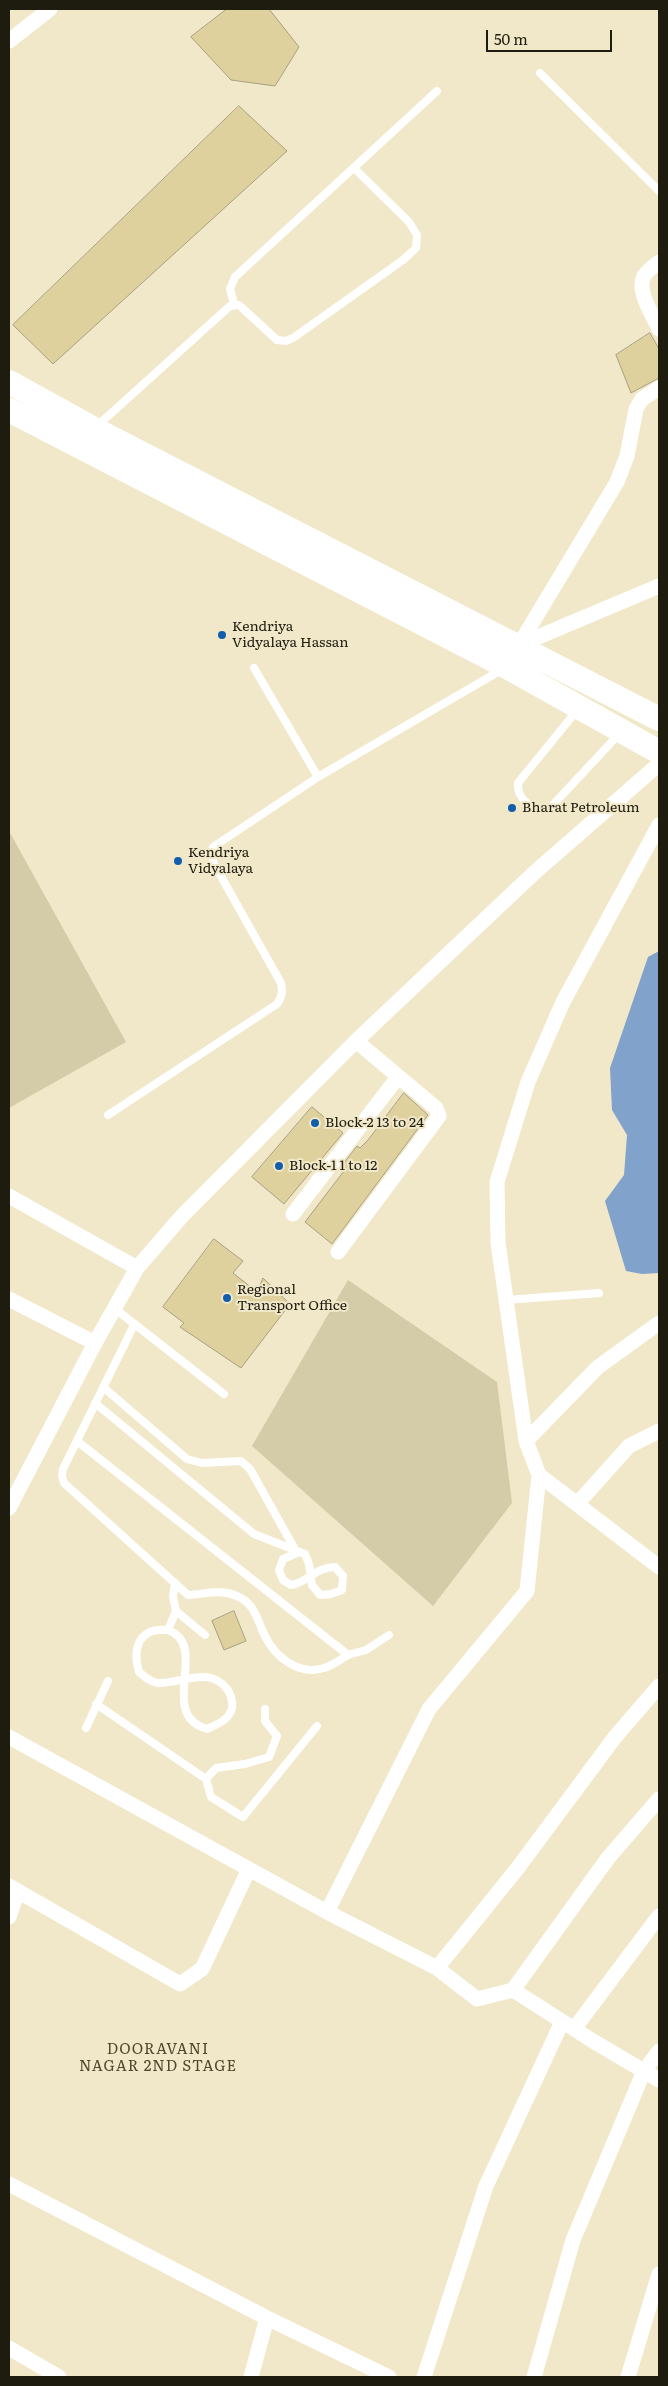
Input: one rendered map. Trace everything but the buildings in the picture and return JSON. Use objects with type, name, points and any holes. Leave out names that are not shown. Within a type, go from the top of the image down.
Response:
[{"type":"main road","points":[[9,382],[94,429],[519,645],[659,719]]},
{"type":"main road","points":[[9,410],[82,450],[507,667],[659,752]]},
{"type":"main road","points":[[82,450],[94,429]]},
{"type":"street","points":[[9,41],[50,9]]},
{"type":"street","points":[[659,262],[645,274],[642,282],[642,290],[659,329]]},
{"type":"street","points":[[507,667],[617,482],[627,456],[636,409],[642,399],[659,388]]},
{"type":"street","points":[[519,645],[659,586]]},
{"type":"street","points":[[9,1508],[95,1343],[137,1268],[182,1216],[356,1041],[534,873],[659,764]]},
{"type":"street","points":[[327,1912],[429,1709],[527,1591],[539,1475],[526,1441],[506,1300],[496,1212],[497,1182],[504,1154],[528,1082],[563,1002],[659,825]]},
{"type":"street","points":[[338,1252],[438,1120],[436,1108],[356,1041]]},
{"type":"street","points":[[293,1214],[398,1077]]},
{"type":"street","points":[[9,1196],[137,1268]]},
{"type":"street","points":[[9,1299],[95,1343]]},
{"type":"street","points":[[526,1441],[598,1367],[659,1323]]},
{"type":"street","points":[[577,1504],[629,1446],[659,1431]]},
{"type":"street","points":[[539,1475],[659,1567]]},
{"type":"street","points":[[437,1968],[517,1869],[615,1737],[659,1686]]},
{"type":"street","points":[[9,1737],[327,1912],[437,1968],[476,1999],[513,1990],[608,1858],[659,1799]]},
{"type":"street","points":[[9,1917],[13,1888],[180,1984],[202,1969],[249,1869]]},
{"type":"street","points":[[424,2377],[486,2186],[568,2025],[659,1916]]},
{"type":"street","points":[[513,1990],[659,2080]]},
{"type":"street","points":[[534,2377],[573,2240],[644,2071],[659,2051]]},
{"type":"street","points":[[9,2184],[267,2318],[389,2377]]},
{"type":"street","points":[[628,2377],[659,2274]]},
{"type":"street","points":[[251,2377],[267,2318]]},
{"type":"street","points":[[9,2348],[59,2377]]},
{"type":"lane","points":[[540,73],[659,191]]},
{"type":"lane","points":[[234,304],[230,289],[235,277],[436,91]]},
{"type":"lane","points":[[234,304],[239,305],[277,340],[286,341],[293,338],[403,260],[416,248],[417,235],[409,222],[354,168]]},
{"type":"lane","points":[[94,429],[234,304]]},
{"type":"lane","points":[[108,1115],[277,1004],[281,998],[283,990],[281,984],[214,864],[211,853],[217,842],[318,777],[507,667]]},
{"type":"lane","points":[[254,668],[318,777]]},
{"type":"lane","points":[[578,708],[518,783],[520,794],[529,804],[539,809],[551,807],[621,731]]},
{"type":"lane","points":[[506,1300],[600,1293]]},
{"type":"lane","points":[[114,1308],[224,1394]]},
{"type":"lane","points":[[134,1325],[63,1469],[64,1483],[188,1595],[216,1591],[238,1596],[255,1610],[264,1636],[276,1654],[299,1669],[324,1668],[348,1655],[366,1650],[390,1635]]},
{"type":"lane","points":[[103,1388],[187,1459],[202,1463],[241,1461],[250,1469],[297,1552]]},
{"type":"lane","points":[[96,1403],[254,1534],[304,1554],[312,1576],[312,1585],[320,1595],[342,1590],[343,1576],[335,1567],[321,1568],[312,1576],[301,1583],[291,1584],[283,1580],[279,1570],[283,1559],[297,1552]]},
{"type":"lane","points":[[77,1441],[348,1655]]},
{"type":"lane","points":[[168,1630],[176,1611],[173,1597],[175,1583]]},
{"type":"lane","points":[[176,1611],[205,1635]]},
{"type":"lane","points":[[168,1630],[150,1632],[142,1638],[137,1647],[135,1657],[139,1672],[157,1683],[184,1679],[208,1676],[220,1681],[229,1691],[233,1704],[229,1716],[207,1729],[194,1725],[187,1716],[183,1706],[184,1679],[186,1654],[182,1641],[168,1630]]},
{"type":"lane","points":[[86,1728],[108,1681]]},
{"type":"lane","points":[[96,1704],[206,1779],[211,1797],[243,1817],[317,1726]]},
{"type":"lane","points":[[206,1779],[216,1768],[245,1764],[269,1757],[277,1736],[265,1721],[265,1709]]},
{"type":"shaded area","points":[[9,831],[126,1042],[9,1108]]},
{"type":"shaded area","points":[[348,1280],[497,1382],[512,1503],[433,1606],[252,1446]]},
{"type":"water","points":[[659,951],[659,1273],[642,1274],[626,1271],[605,1201],[624,1175],[627,1135],[612,1110],[610,1068],[648,957]]},
{"type":"place","name":"Kendriya Vidyalaya Hassan","points":[[222,635]]},
{"type":"place","name":"Bharat Petroleum","points":[[512,808]]},
{"type":"place","name":"Kendriya Vidyalaya","points":[[178,861]]},
{"type":"place","name":"Block-2 13 to 24","points":[[315,1123]]},
{"type":"place","name":"Block-1 1 to 12","points":[[279,1166]]},
{"type":"place","name":"Regional Transport Office","points":[[227,1298]]},
{"type":"district","name":"DOORAVANI NAGAR 2ND STAGE","points":[[158,2058]]}]
